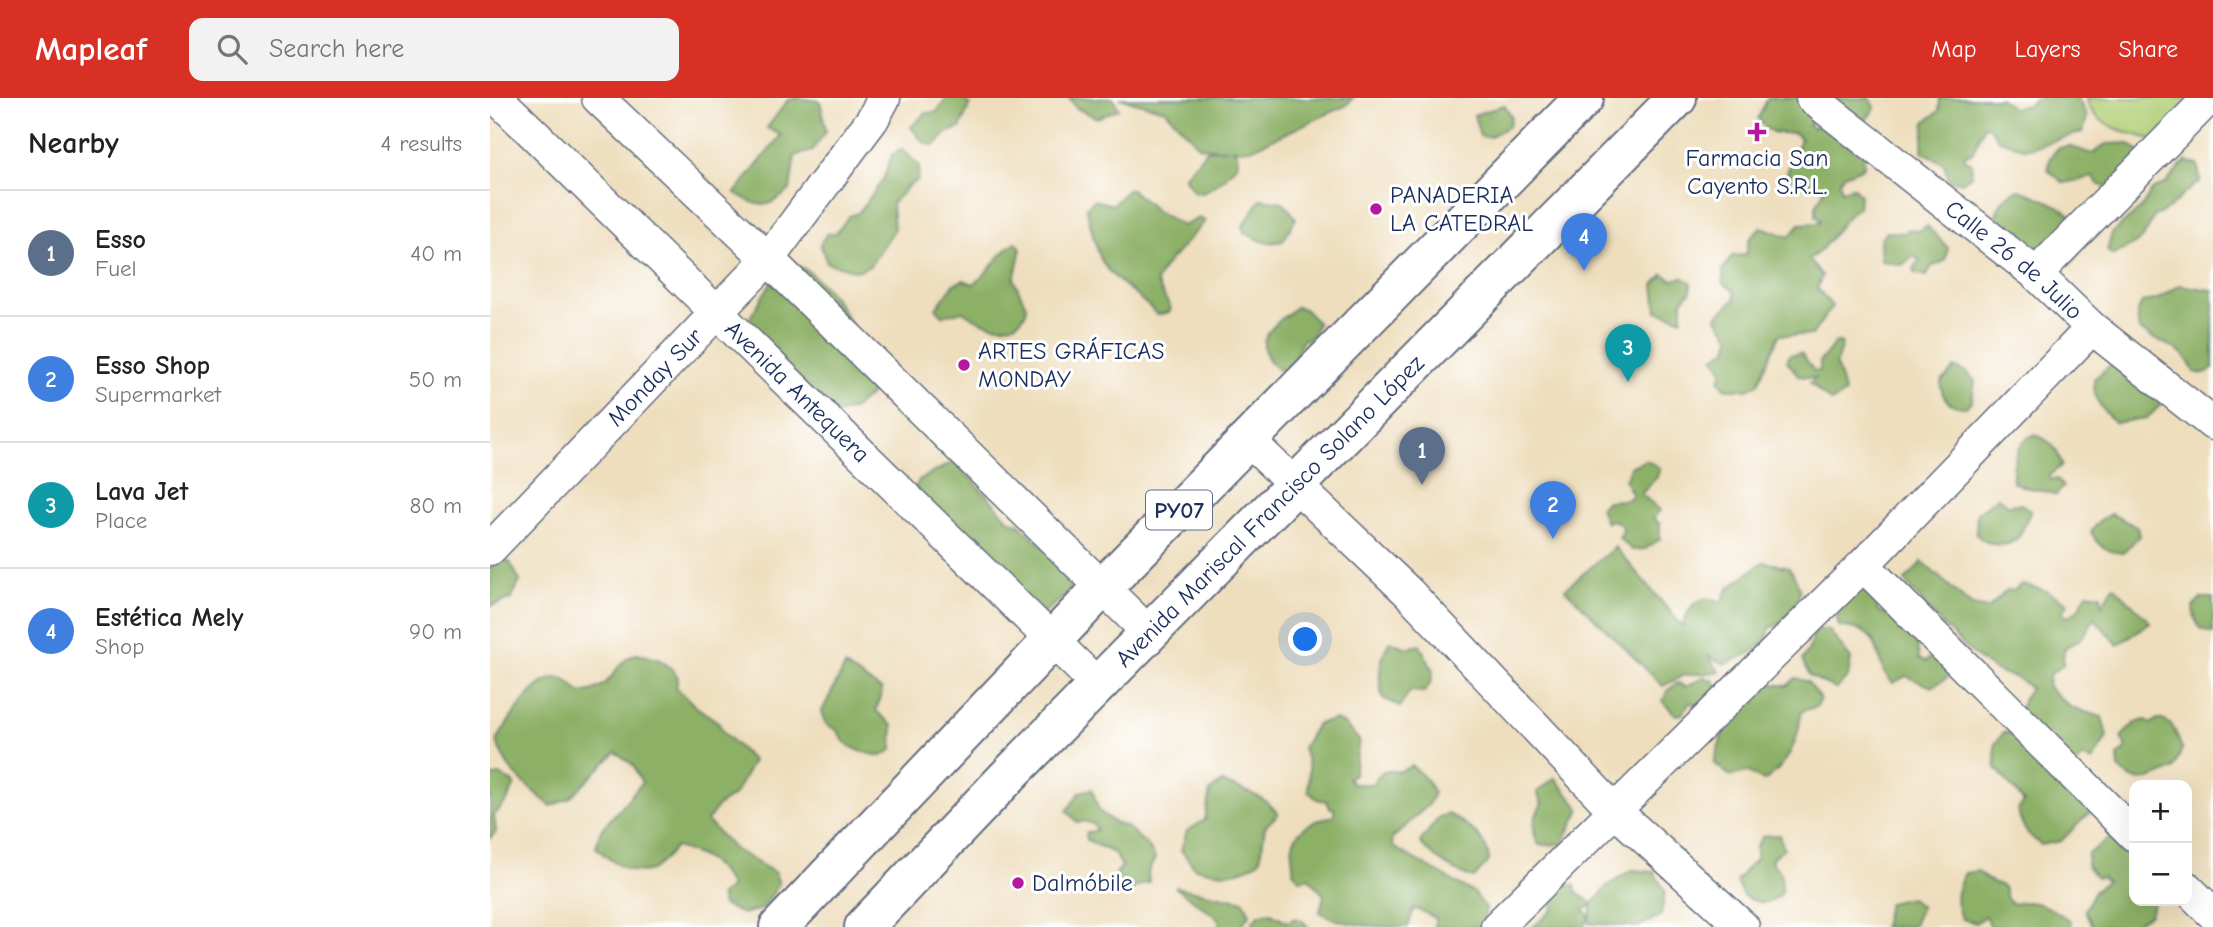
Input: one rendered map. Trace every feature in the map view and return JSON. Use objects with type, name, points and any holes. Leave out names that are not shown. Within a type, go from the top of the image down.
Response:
[{"type":"main road","name":"Avenida Mariscal Francisco Solano López","points":[[864,927],[1098,685],[1677,98]]},
{"type":"main road","name":"PY07","points":[[779,927],[1052,639],[1248,440],[1572,103]]},
{"type":"street","name":"Avenida Antequera","points":[[497,98],[1098,685]]},
{"type":"street","points":[[598,98],[768,259],[1150,634]]},
{"type":"street","name":"Monday Sur","points":[[490,548],[768,259],[872,120],[884,98]]},
{"type":"street","name":"Calle 26 de Julio","points":[[1812,98],[2036,274],[2092,328],[2213,424]]},
{"type":"street","points":[[2036,274],[2209,98]]},
{"type":"street","points":[[1497,927],[1863,565],[2092,328]]},
{"type":"street","points":[[1248,440],[1408,592],[1614,810],[1743,927]]},
{"type":"street","points":[[1863,565],[2129,830]]},
{"type":"street","points":[[2192,893],[2213,914]]},
{"type":"green space","points":[[797,98],[820,101],[826,131],[812,151],[795,156],[790,190],[769,204],[751,202],[735,193],[781,135],[767,128],[788,100]]},
{"type":"green space","points":[[946,98],[961,98],[970,105],[960,128],[948,132],[934,146],[922,141],[911,127],[926,113],[937,112]]},
{"type":"green space","points":[[1069,98],[1113,98],[1119,109],[1097,118],[1076,108]]},
{"type":"green space","points":[[1119,98],[1353,98],[1347,105],[1251,149],[1233,149],[1237,152],[1238,163],[1225,178],[1203,193],[1194,192],[1184,177],[1207,150],[1228,149],[1200,147],[1165,110]]},
{"type":"green space","points":[[1768,98],[1870,98],[1875,108],[1866,120],[1815,118],[1809,125],[1813,128],[1821,124],[1863,154],[1864,167],[1844,175],[1839,182],[1842,190],[1853,187],[1860,195],[1858,207],[1823,248],[1809,259],[1822,276],[1817,288],[1832,306],[1812,335],[1779,335],[1758,384],[1748,389],[1726,389],[1719,381],[1723,371],[1714,357],[1728,349],[1731,337],[1716,317],[1735,299],[1734,291],[1723,283],[1723,269],[1732,256],[1746,255],[1749,239],[1761,227],[1789,237],[1800,224],[1818,223],[1821,220],[1816,216],[1816,206],[1825,188],[1800,184],[1787,172],[1801,139],[1795,133],[1770,131],[1758,118]]},
{"type":"green space","points":[[1940,98],[2000,98],[2012,108],[2029,105],[2036,98],[2078,98],[2087,117],[2083,132],[2026,149],[1999,140],[1989,127],[1984,126],[1973,152],[1964,156],[1966,161],[1971,162],[1972,175],[1962,183],[1949,180],[1944,164],[1922,151],[1925,122],[1939,111]]},
{"type":"green space","points":[[2087,98],[2213,98],[2206,121],[2196,131],[2174,144],[2122,131],[2109,125],[2090,109]]},
{"type":"green space","points":[[1504,105],[1511,116],[1509,126],[1489,137],[1480,136],[1474,115]]},
{"type":"green space","points":[[2128,143],[2142,154],[2117,190],[2099,185],[2093,177],[2064,183],[2048,170],[2050,158],[2058,148],[2070,146],[2092,154],[2106,144]]},
{"type":"green space","points":[[902,149],[919,166],[918,180],[908,186],[892,204],[894,230],[870,266],[857,271],[827,263],[820,244],[827,234],[836,233],[849,216],[858,213],[883,180],[892,155]]},
{"type":"green space","points":[[2186,161],[2198,165],[2200,182],[2167,210],[2154,216],[2142,238],[2134,245],[2113,255],[2107,251],[2112,233],[2142,207],[2152,190],[2165,184]]},
{"type":"green space","points":[[1127,190],[1132,190],[1155,210],[1183,226],[1199,218],[1205,221],[1165,266],[1156,282],[1171,309],[1169,312],[1157,315],[1107,269],[1097,248],[1086,208],[1094,200],[1113,205]]},
{"type":"green space","points":[[2019,190],[2060,208],[2080,226],[2084,238],[2080,250],[2069,265],[2031,264],[1992,231],[2003,201],[2012,192]]},
{"type":"green space","points":[[1261,199],[1283,202],[1296,218],[1283,241],[1267,243],[1244,233],[1243,226]]},
{"type":"green space","points":[[1927,226],[1948,248],[1945,261],[1931,267],[1927,276],[1914,273],[1915,265],[1920,261],[1914,256],[1902,265],[1881,261],[1880,239],[1887,232],[1906,233],[1908,229],[1919,231]]},
{"type":"green space","points":[[1016,242],[1021,248],[1014,280],[1027,308],[1023,317],[1008,326],[999,326],[979,321],[963,311],[943,316],[936,308],[954,284],[964,280],[973,284]]},
{"type":"green space","points":[[784,261],[807,270],[822,284],[843,311],[860,342],[873,392],[853,409],[831,416],[740,334]]},
{"type":"green space","points":[[1663,274],[1673,280],[1682,277],[1691,282],[1691,291],[1682,301],[1682,319],[1657,311],[1654,285]]},
{"type":"green space","points":[[2179,285],[2213,290],[2213,369],[2204,374],[2194,372],[2189,362],[2177,350],[2139,329],[2137,314],[2142,302],[2156,300]]},
{"type":"green space","points":[[1296,307],[1304,309],[1318,323],[1311,337],[1302,341],[1294,360],[1285,370],[1278,370],[1265,351],[1266,335]]},
{"type":"green space","points":[[1836,342],[1842,344],[1836,364],[1845,393],[1831,402],[1810,383],[1815,378],[1799,376],[1787,361],[1789,355],[1801,353],[1814,371],[1820,371],[1820,361]]},
{"type":"green space","points":[[2112,364],[2169,397],[2147,418],[2115,423],[2099,403],[2094,386],[2094,379]]},
{"type":"green space","points":[[1955,368],[1967,372],[1975,381],[1972,400],[1966,407],[1951,404],[1944,397],[1941,382]]},
{"type":"green space","points":[[2034,435],[2049,442],[2060,459],[2062,465],[2049,476],[2052,480],[2057,479],[2063,487],[2056,495],[2013,482],[2016,454],[2023,442]]},
{"type":"green space","points":[[1646,460],[1660,468],[1657,477],[1641,494],[1660,510],[1653,518],[1660,524],[1660,539],[1645,549],[1632,550],[1619,538],[1623,531],[1620,523],[1611,520],[1606,523],[1600,508],[1607,501],[1627,500],[1633,495],[1625,481],[1630,467]]},
{"type":"green space","points":[[955,461],[1010,521],[1018,523],[1075,577],[1067,594],[1040,616],[907,508],[919,480]]},
{"type":"green space","points":[[1998,497],[2007,505],[2021,504],[2031,511],[2017,538],[1999,545],[1976,534],[1977,513]]},
{"type":"green space","points":[[2111,514],[2137,527],[2139,536],[2123,553],[2104,548],[2091,532],[2100,520]]},
{"type":"green space","points":[[1615,547],[1683,627],[1695,603],[1706,598],[1721,602],[1729,588],[1763,562],[1789,567],[1799,586],[1799,596],[1784,619],[1770,628],[1764,642],[1754,651],[1725,664],[1708,656],[1720,672],[1684,675],[1663,686],[1565,589]]},
{"type":"green space","points":[[503,560],[510,562],[520,581],[511,599],[491,606],[490,567]]},
{"type":"green space","points":[[1922,562],[1972,606],[1988,609],[2007,590],[2013,591],[2022,584],[2047,591],[2068,603],[2062,612],[2067,617],[2077,611],[2087,593],[2101,595],[2102,605],[2114,586],[2150,622],[2118,645],[2094,618],[2081,638],[2065,648],[2063,665],[2049,675],[2048,687],[2071,708],[2102,717],[2107,737],[2092,761],[2081,757],[2073,771],[2091,811],[2061,841],[2041,845],[2028,833],[2017,811],[2024,802],[1996,768],[1995,744],[2004,732],[2011,734],[2030,688],[2015,677],[1998,672],[1982,661],[1958,641],[1923,603],[1905,581]]},
{"type":"green space","points":[[1866,583],[1880,597],[1877,611],[1886,615],[1892,611],[1907,634],[1917,643],[1919,659],[1926,661],[1931,657],[1950,667],[1948,677],[1932,687],[1906,676],[1893,683],[1887,677],[1869,635],[1860,630],[1839,626],[1837,611],[1842,600]]},
{"type":"green space","points":[[2202,598],[2213,598],[2213,633],[2201,628],[2195,616],[2193,607]]},
{"type":"green space","points":[[1815,629],[1829,630],[1851,659],[1848,677],[1836,689],[1810,676],[1802,660],[1809,649]]},
{"type":"green space","points":[[1390,641],[1407,648],[1420,645],[1433,671],[1431,682],[1424,692],[1410,691],[1400,707],[1383,698],[1380,683],[1381,661]]},
{"type":"green space","points":[[637,654],[655,658],[669,666],[678,677],[676,687],[695,706],[718,722],[724,733],[753,761],[735,794],[718,806],[707,821],[734,849],[775,873],[779,884],[762,909],[742,914],[723,905],[720,895],[731,888],[726,879],[709,861],[694,853],[676,847],[661,863],[643,872],[614,862],[596,847],[601,830],[642,783],[633,765],[616,752],[570,798],[551,806],[518,777],[500,750],[497,740],[502,732],[525,700],[544,682],[553,678],[563,679],[580,693],[592,691],[608,681],[628,658]]},
{"type":"green space","points":[[845,666],[882,690],[876,711],[893,726],[892,750],[882,756],[862,752],[850,746],[838,731],[826,724],[822,711]]},
{"type":"green space","points":[[1704,677],[1714,681],[1720,695],[1709,707],[1689,703],[1682,714],[1676,715],[1663,702],[1667,691],[1678,683],[1686,687]]},
{"type":"green space","points":[[1796,678],[1808,682],[1820,698],[1817,706],[1801,712],[1795,742],[1786,760],[1764,781],[1748,772],[1730,776],[1714,763],[1738,697],[1753,684],[1787,686]]},
{"type":"green space","points":[[2157,719],[2168,723],[2176,733],[2182,749],[2174,768],[2145,780],[2131,778],[2119,768],[2118,756],[2126,748],[2121,737],[2135,723],[2145,720],[2151,724]]},
{"type":"green space","points":[[1335,720],[1344,724],[1359,740],[1354,774],[1348,778],[1353,784],[1372,784],[1383,772],[1398,772],[1412,766],[1427,780],[1434,793],[1428,805],[1392,839],[1393,847],[1474,893],[1486,908],[1479,927],[1434,927],[1436,918],[1414,908],[1408,927],[1350,923],[1320,912],[1324,895],[1308,877],[1301,880],[1293,872],[1292,850],[1301,830],[1313,822],[1334,816],[1334,808],[1330,808],[1327,801],[1317,799],[1308,791],[1309,768],[1303,748],[1317,724]]},
{"type":"green space","points":[[500,775],[515,784],[507,801],[494,815],[496,832],[490,838],[490,777]]},
{"type":"green space","points":[[1555,778],[1580,809],[1562,844],[1539,845],[1534,824],[1542,804],[1537,792]]},
{"type":"green space","points":[[1222,782],[1260,798],[1278,814],[1265,827],[1260,860],[1237,872],[1229,873],[1195,868],[1181,850],[1187,831],[1205,820],[1210,791]]},
{"type":"green space","points":[[1092,789],[1099,811],[1115,823],[1127,827],[1148,846],[1155,858],[1148,873],[1149,882],[1135,887],[1129,894],[1115,883],[1117,872],[1122,866],[1114,853],[1087,840],[1086,833],[1097,830],[1094,824],[1084,821],[1078,823],[1067,811],[1080,792]]},
{"type":"green space","points":[[1448,814],[1469,827],[1481,839],[1488,853],[1489,861],[1474,878],[1445,864],[1420,842],[1439,817]]},
{"type":"green space","points":[[2129,830],[2129,906],[2152,906],[2150,914],[2130,927],[2092,927],[2085,910],[2094,892],[2107,881],[2102,877],[2096,878],[2087,866],[2088,854],[2116,833]]},
{"type":"green space","points":[[1779,835],[1784,848],[1772,858],[1772,863],[1781,873],[1782,893],[1764,902],[1743,896],[1736,881],[1756,859],[1756,846],[1763,836]]},
{"type":"green space","points":[[1632,870],[1654,872],[1665,891],[1661,915],[1638,927],[1589,923],[1592,905],[1584,910],[1589,916],[1584,927],[1533,927],[1553,910],[1550,890],[1561,885],[1575,885],[1576,892],[1593,904],[1607,886]]},
{"type":"green space","points":[[1978,871],[1986,879],[2004,887],[2007,899],[2013,904],[2029,902],[2044,905],[2071,921],[2070,927],[1991,927],[1985,916],[1976,923],[1962,919],[1956,901],[1959,885],[1965,873]]},
{"type":"green space","points":[[1175,887],[1244,901],[1250,914],[1240,927],[1221,927],[1218,918]]},
{"type":"green space","points":[[1910,898],[1921,907],[1912,927],[1883,927],[1888,903]]},
{"type":"green space","points":[[1269,912],[1288,922],[1295,918],[1303,921],[1308,927],[1253,927],[1253,921],[1259,915]]},
{"type":"place","name":"Farmacia San Cayento S.R.L.","points":[[1757,132]]},
{"type":"place","name":"PANADERIA LA CATEDRAL","points":[[1376,209]]},
{"type":"place","name":"Estética Mely","points":[[1584,271]]},
{"type":"place","name":"ARTES GRÁFICAS MONDAY","points":[[964,365]]},
{"type":"place","name":"Lava Jet","points":[[1628,382]]},
{"type":"place","name":"Esso","points":[[1422,485]]},
{"type":"place","name":"Esso Shop","points":[[1553,539]]},
{"type":"place","name":"Dalmóbile","points":[[1018,883]]}]
